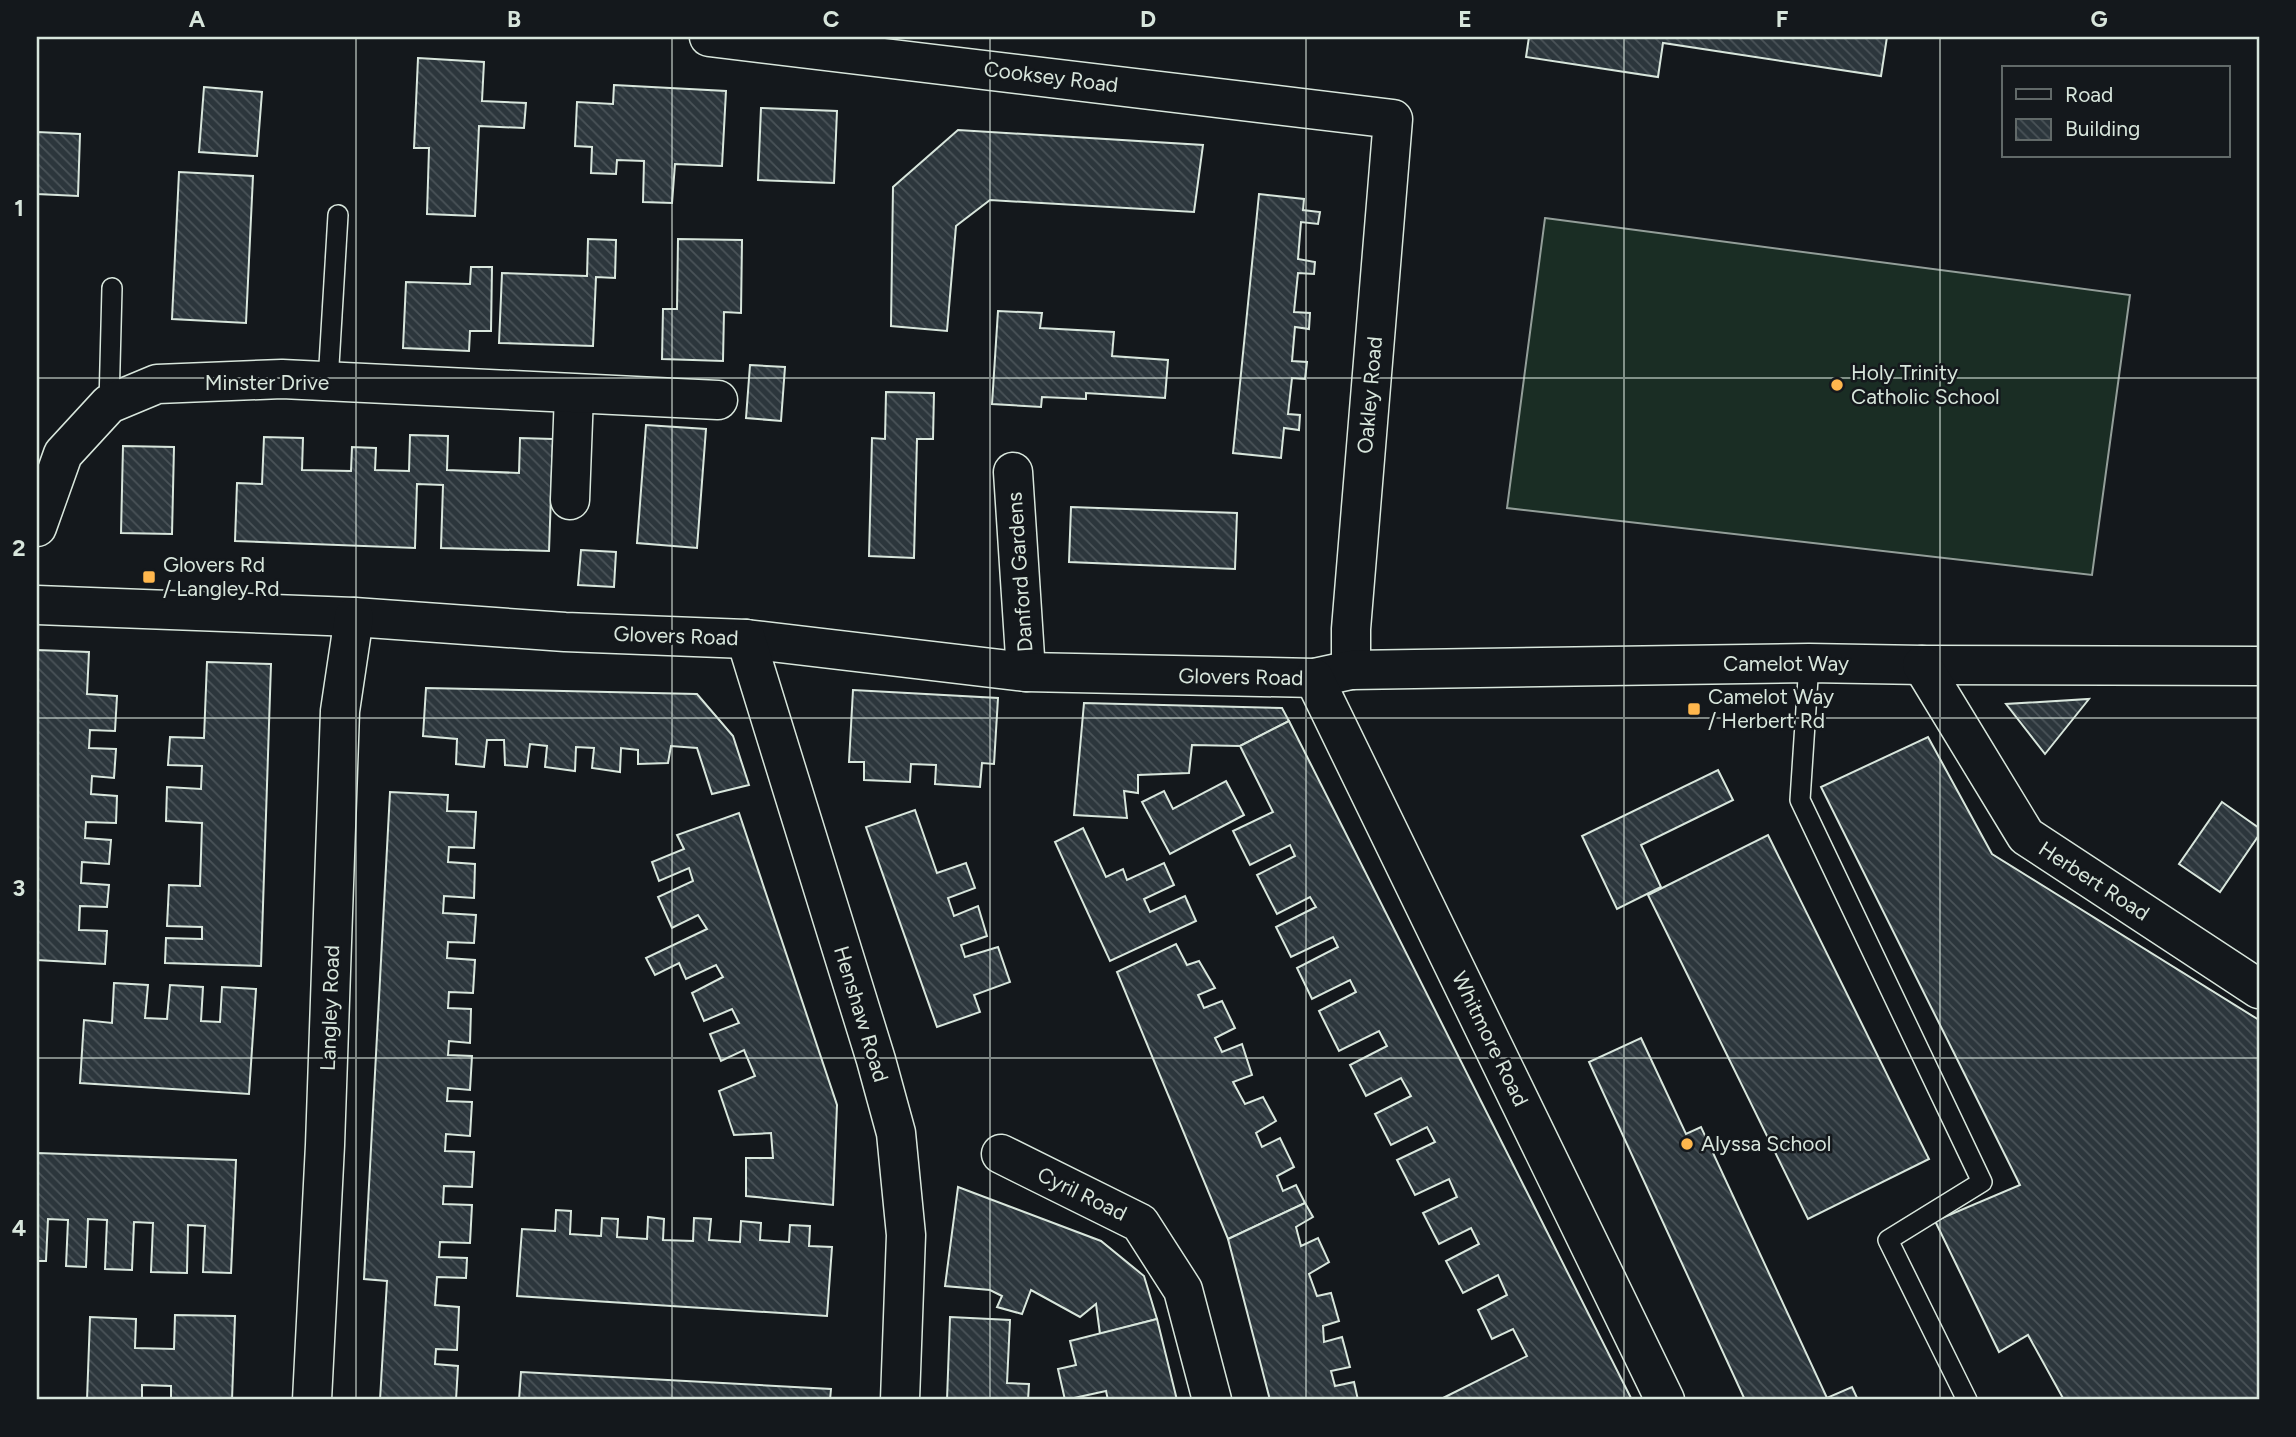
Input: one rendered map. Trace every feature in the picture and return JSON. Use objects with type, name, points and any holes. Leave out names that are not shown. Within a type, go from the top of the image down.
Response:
[{"type":"street","name":"Cooksey Road","points":[[709,37],[1393,119]]},
{"type":"street","name":"Oakley Road","points":[[1351,670],[1353,602],[1393,119]]},
{"type":"street","name":"Minster Drive","points":[[37,527],[62,454],[109,404],[157,384],[282,380],[718,400]]},
{"type":"street","points":[[570,500],[574,394]]},
{"type":"street","name":"Danford Gardens","points":[[1013,471],[1026,672]]},
{"type":"street","name":"Glovers Road","points":[[37,605],[354,617],[565,632],[746,639],[1026,672],[1314,678]]},
{"type":"street","name":"Langley Road","points":[[312,1400],[325,1145],[340,711],[354,617]]},
{"type":"street","name":"Henshaw Road","points":[[746,639],[876,1060],[895,1133],[906,1235],[900,1400]]},
{"type":"street","name":"Camelot Way","points":[[1314,678],[1351,670],[1809,663],[1922,666],[2259,666]]},
{"type":"street","name":"Herbert Road","points":[[1922,666],[2026,836],[2259,989]]},
{"type":"street","name":"Whitmore Road","points":[[1314,678],[1665,1400]]},
{"type":"street","name":"Cyril Road","points":[[1001,1154],[1140,1223],[1183,1290],[1212,1400]]},
{"type":"lane","points":[[328,382],[338,215]]},
{"type":"lane","points":[[109,404],[112,288]]},
{"type":"lane","points":[[1809,663],[1800,800],[1982,1182],[1888,1241],[1967,1400]]},
{"type":"green space","points":[[1545,218],[2130,295],[2092,575],[1507,508]]},
{"type":"building","points":[[1529,37],[1887,37],[1881,76],[1663,43],[1658,77],[1526,57]]},
{"type":"building","points":[[418,58],[484,62],[482,101],[526,103],[524,128],[479,126],[475,216],[427,214],[429,148],[414,148]]},
{"type":"building","points":[[614,85],[726,91],[722,166],[675,164],[672,203],[643,202],[644,161],[617,160],[616,174],[591,173],[592,147],[575,146],[577,102],[613,104]]},
{"type":"building","points":[[204,87],[262,92],[257,156],[199,152]]},
{"type":"building","points":[[761,108],[837,111],[834,183],[758,180]]},
{"type":"building","points":[[958,130],[1203,145],[1194,212],[990,200],[956,226],[947,331],[891,326],[893,187]]},
{"type":"building","points":[[37,132],[80,134],[78,196],[37,194]]},
{"type":"building","points":[[179,172],[253,176],[246,323],[172,319]]},
{"type":"building","points":[[1259,194],[1304,199],[1303,210],[1320,212],[1318,224],[1301,222],[1298,259],[1315,262],[1314,274],[1298,273],[1294,312],[1310,313],[1309,329],[1295,327],[1292,361],[1307,362],[1305,379],[1292,378],[1288,414],[1300,415],[1299,430],[1284,428],[1281,458],[1233,453]]},
{"type":"building","points":[[588,239],[616,240],[615,278],[596,277],[593,346],[499,343],[502,273],[587,276]]},
{"type":"building","points":[[678,239],[742,240],[741,313],[724,312],[723,361],[662,359],[663,309],[677,309]]},
{"type":"building","points":[[471,267],[492,267],[491,331],[470,331],[469,351],[403,348],[406,282],[470,284]]},
{"type":"building","points":[[998,311],[1042,313],[1040,328],[1114,332],[1112,356],[1168,360],[1165,398],[1086,393],[1086,399],[1042,397],[1041,407],[992,404]]},
{"type":"building","points":[[750,365],[785,367],[781,421],[746,418]]},
{"type":"building","points":[[886,392],[934,393],[933,439],[917,439],[914,558],[869,556],[872,438],[885,439]]},
{"type":"building","points":[[646,425],[706,429],[697,548],[637,543]]},
{"type":"building","points":[[410,435],[448,436],[447,470],[519,473],[520,438],[553,439],[549,551],[441,548],[443,485],[417,484],[415,548],[235,541],[237,483],[262,484],[264,437],[303,438],[302,470],[351,471],[352,447],[376,448],[375,470],[409,471]]},
{"type":"building","points":[[123,446],[174,447],[172,534],[121,533]]},
{"type":"building","points":[[1071,507],[1237,513],[1235,569],[1069,562]]},
{"type":"building","points":[[581,550],[616,552],[614,587],[578,585]]},
{"type":"building","points":[[37,650],[89,652],[87,694],[117,696],[115,731],[90,730],[89,748],[116,749],[114,778],[92,776],[91,794],[117,796],[116,823],[86,822],[85,838],[111,840],[109,864],[82,862],[81,883],[109,885],[107,907],[80,906],[79,930],[107,931],[105,964],[37,960]]},
{"type":"building","points":[[207,662],[271,664],[261,966],[165,963],[166,938],[202,939],[202,927],[167,926],[169,885],[200,886],[202,823],[166,821],[167,787],[201,789],[202,766],[168,765],[170,737],[204,738]]},
{"type":"building","points":[[426,688],[697,694],[733,736],[749,785],[712,794],[697,748],[671,746],[668,763],[638,764],[638,750],[621,748],[620,772],[592,768],[594,748],[576,747],[575,771],[545,767],[547,746],[530,744],[527,767],[505,765],[504,740],[487,740],[484,767],[456,764],[457,739],[423,736]]},
{"type":"building","points":[[853,690],[998,698],[994,764],[982,763],[980,787],[935,784],[936,765],[911,764],[910,782],[864,780],[864,762],[849,762]]},
{"type":"building","points":[[2089,699],[2045,754],[2006,704]]},
{"type":"building","points":[[1084,703],[1282,708],[1289,721],[1240,746],[1192,745],[1189,773],[1138,775],[1138,793],[1124,791],[1127,818],[1074,815]]},
{"type":"building","points":[[1289,721],[1632,1400],[1439,1400],[1527,1356],[1513,1329],[1492,1339],[1478,1310],[1507,1295],[1498,1275],[1463,1293],[1446,1261],[1479,1244],[1471,1228],[1439,1244],[1423,1213],[1457,1197],[1449,1179],[1415,1195],[1397,1160],[1435,1142],[1427,1127],[1391,1145],[1375,1114],[1411,1096],[1401,1078],[1366,1096],[1350,1065],[1387,1046],[1379,1031],[1339,1051],[1319,1011],[1356,992],[1350,980],[1312,999],[1297,968],[1338,947],[1333,937],[1291,957],[1276,927],[1316,907],[1310,897],[1277,914],[1257,875],[1295,856],[1290,845],[1250,865],[1233,831],[1273,812],[1240,746]]},
{"type":"building","points":[[1928,737],[1992,854],[2259,1020],[2259,1400],[2064,1400],[2028,1335],[1999,1352],[1935,1221],[2020,1185],[1821,787]]},
{"type":"building","points":[[1718,770],[1733,800],[1641,845],[1661,887],[1617,909],[1582,836]]},
{"type":"building","points":[[1226,781],[1244,815],[1170,854],[1142,802],[1164,791],[1173,809]]},
{"type":"building","points":[[390,792],[448,795],[447,811],[476,812],[474,848],[449,847],[448,862],[475,864],[474,898],[444,896],[443,913],[476,915],[474,943],[448,942],[447,958],[475,960],[473,993],[449,992],[448,1008],[471,1009],[470,1043],[449,1041],[448,1055],[472,1056],[470,1090],[448,1088],[447,1101],[472,1102],[470,1136],[446,1134],[445,1151],[474,1152],[472,1187],[444,1186],[443,1204],[472,1205],[470,1243],[440,1242],[439,1257],[467,1258],[466,1278],[437,1277],[435,1305],[459,1307],[457,1350],[436,1349],[435,1364],[458,1366],[456,1400],[380,1400],[387,1281],[364,1279]]},
{"type":"building","points":[[2222,802],[2259,828],[2259,835],[2220,892],[2179,864]]},
{"type":"building","points":[[915,810],[937,873],[966,863],[975,888],[948,898],[954,916],[978,906],[987,936],[961,945],[965,957],[998,947],[1010,982],[974,995],[980,1012],[937,1027],[866,827]]},
{"type":"building","points":[[739,813],[837,1105],[833,1205],[746,1196],[746,1158],[773,1158],[771,1133],[734,1135],[719,1091],[755,1076],[744,1050],[721,1061],[710,1034],[739,1023],[732,1009],[704,1021],[692,993],[723,977],[716,965],[686,979],[679,963],[655,975],[646,958],[707,929],[698,915],[672,928],[658,897],[693,881],[689,868],[659,881],[652,862],[684,849],[677,835]]},
{"type":"building","points":[[1083,828],[1106,877],[1123,869],[1127,880],[1164,863],[1174,885],[1144,899],[1150,912],[1185,896],[1196,921],[1110,961],[1055,842]]},
{"type":"building","points":[[1768,835],[1929,1159],[1808,1219],[1648,895]]},
{"type":"building","points":[[1176,944],[1187,965],[1199,961],[1215,988],[1198,995],[1204,1008],[1222,1001],[1235,1028],[1215,1038],[1222,1052],[1242,1044],[1252,1075],[1233,1082],[1245,1104],[1263,1097],[1276,1121],[1256,1133],[1262,1147],[1280,1138],[1294,1167],[1277,1176],[1283,1191],[1296,1185],[1305,1203],[1228,1239],[1117,972]]},
{"type":"building","points":[[114,983],[148,985],[145,1018],[167,1019],[170,985],[203,987],[201,1021],[220,1022],[222,987],[256,989],[249,1094],[80,1083],[84,1020],[112,1023]]},
{"type":"building","points":[[1641,1038],[1686,1134],[1701,1127],[1827,1398],[1852,1387],[1858,1400],[1745,1400],[1589,1062]]},
{"type":"building","points":[[37,1153],[236,1160],[231,1273],[203,1272],[205,1226],[188,1225],[187,1273],[151,1272],[153,1223],[134,1222],[132,1270],[105,1269],[107,1220],[88,1219],[86,1267],[66,1266],[68,1220],[48,1219],[46,1261],[37,1261]]},
{"type":"building","points":[[958,1187],[1101,1241],[1144,1276],[1157,1319],[1100,1334],[1096,1304],[1080,1317],[1031,1290],[1022,1314],[997,1307],[1002,1296],[990,1290],[945,1286]]},
{"type":"building","points":[[1305,1203],[1313,1217],[1296,1227],[1301,1246],[1318,1238],[1329,1262],[1309,1274],[1317,1296],[1331,1293],[1339,1321],[1323,1326],[1324,1342],[1342,1337],[1350,1367],[1331,1371],[1335,1386],[1354,1382],[1358,1400],[1270,1400],[1228,1239]]},
{"type":"building","points":[[556,1210],[571,1211],[570,1234],[601,1236],[602,1218],[618,1219],[617,1237],[647,1239],[648,1217],[664,1219],[663,1240],[693,1241],[694,1218],[711,1219],[709,1240],[740,1242],[741,1221],[761,1223],[760,1240],[789,1242],[790,1225],[810,1226],[809,1246],[832,1247],[827,1316],[517,1296],[522,1229],[555,1231]]},
{"type":"building","points":[[175,1315],[235,1316],[232,1400],[171,1400],[171,1386],[142,1385],[142,1400],[87,1400],[90,1317],[136,1319],[135,1348],[174,1349]]},
{"type":"building","points":[[950,1317],[1010,1320],[1007,1383],[1029,1384],[1028,1400],[947,1400]]},
{"type":"building","points":[[1157,1319],[1177,1400],[1108,1400],[1106,1391],[1065,1400],[1058,1369],[1076,1365],[1070,1341]]},
{"type":"building","points":[[521,1372],[831,1389],[830,1400],[519,1400]]},
{"type":"place","name":"Holy Trinity Catholic School","points":[[1837,385]]},
{"type":"place","name":"Glovers Rd / Langley Rd","points":[[149,577]]},
{"type":"place","name":"Camelot Way / Herbert Rd","points":[[1694,709]]},
{"type":"place","name":"Alyssa School","points":[[1687,1144]]}]
